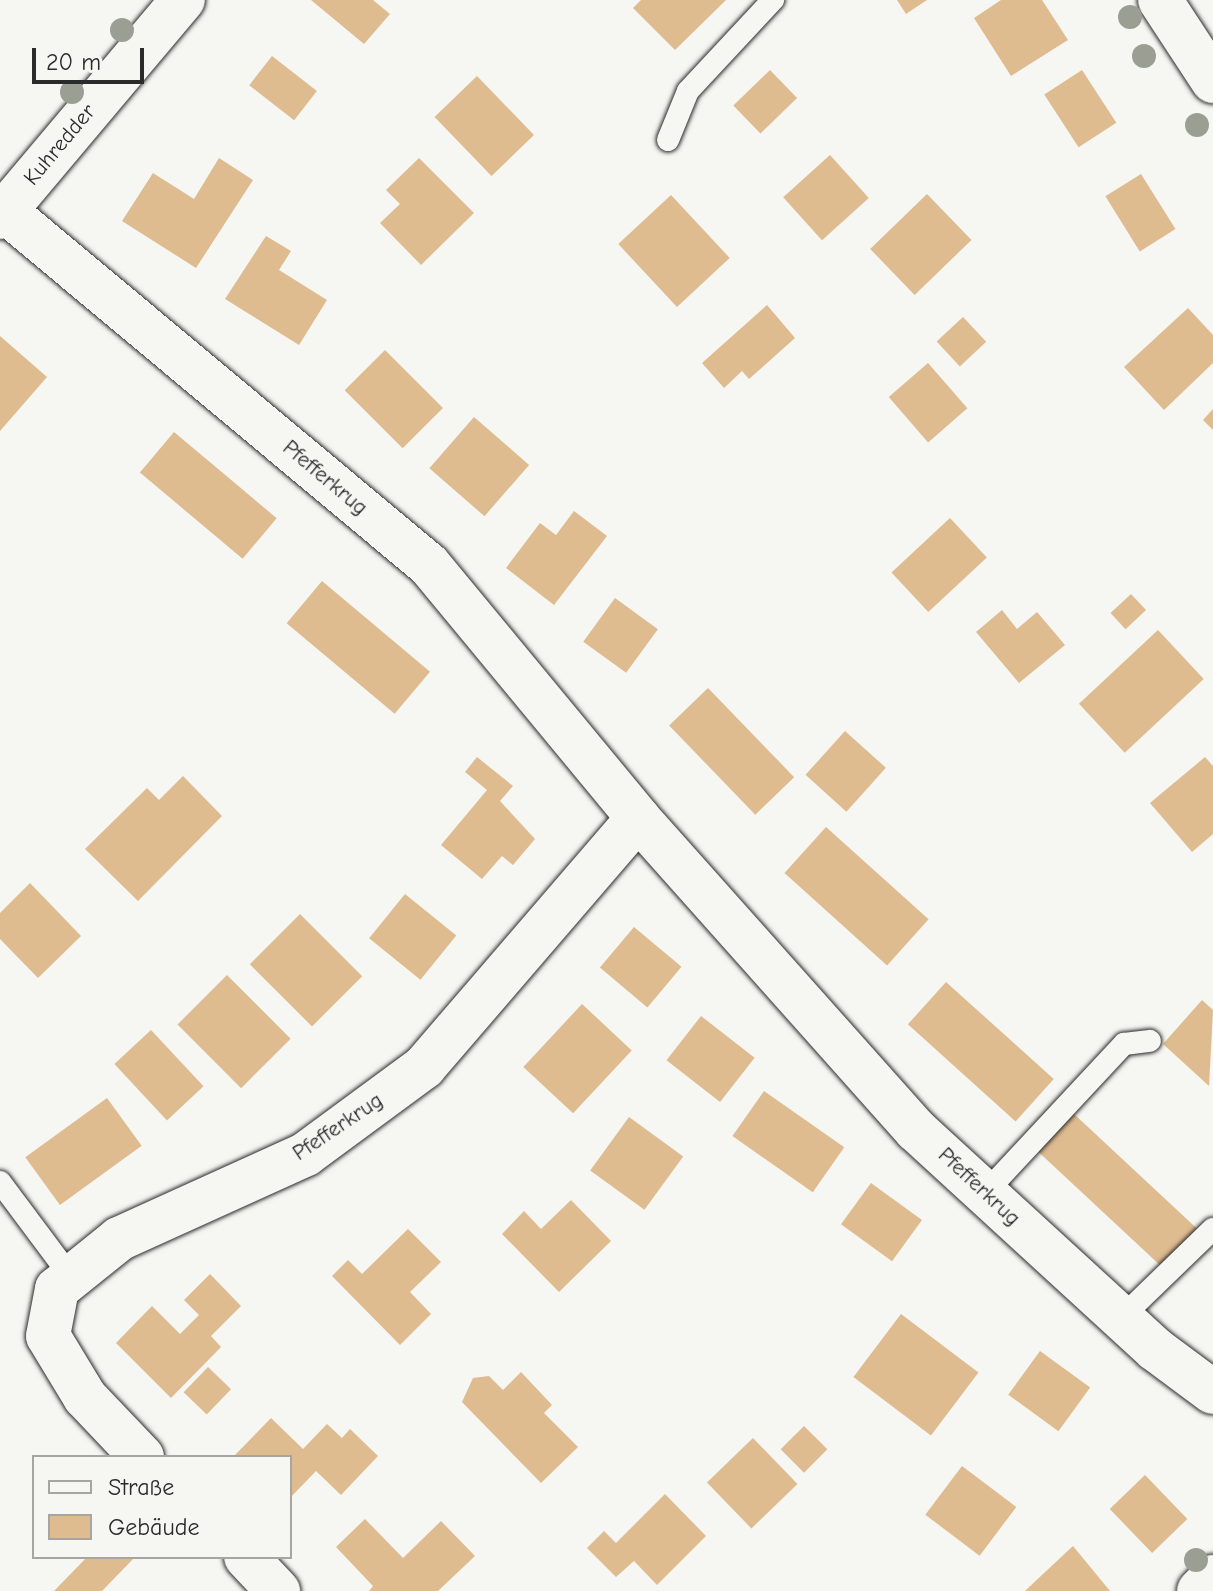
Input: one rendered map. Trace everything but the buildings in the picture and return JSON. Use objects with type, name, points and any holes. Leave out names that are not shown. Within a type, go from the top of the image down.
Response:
[{"type":"street","name":"Kuhredder","points":[[3,214],[183,0]]},
{"type":"street","points":[[1160,0],[1213,81]]},
{"type":"street","name":"Pfefferkrug","points":[[3,214],[429,565],[638,818],[916,1130],[1121,1318],[1213,1392]]},
{"type":"street","name":"Pfefferkrug","points":[[140,1455],[85,1397],[48,1336],[57,1289],[119,1239],[306,1154],[424,1067],[638,818]]},
{"type":"street","points":[[248,1559],[278,1591]]},
{"type":"street","points":[[1199,1591],[1213,1577]]},
{"type":"lane","points":[[668,140],[688,91],[773,0]]},
{"type":"lane","points":[[985,1193],[1124,1044],[1150,1041]]},
{"type":"lane","points":[[0,1182],[71,1277]]},
{"type":"lane","points":[[1121,1318],[1213,1229]]}]
